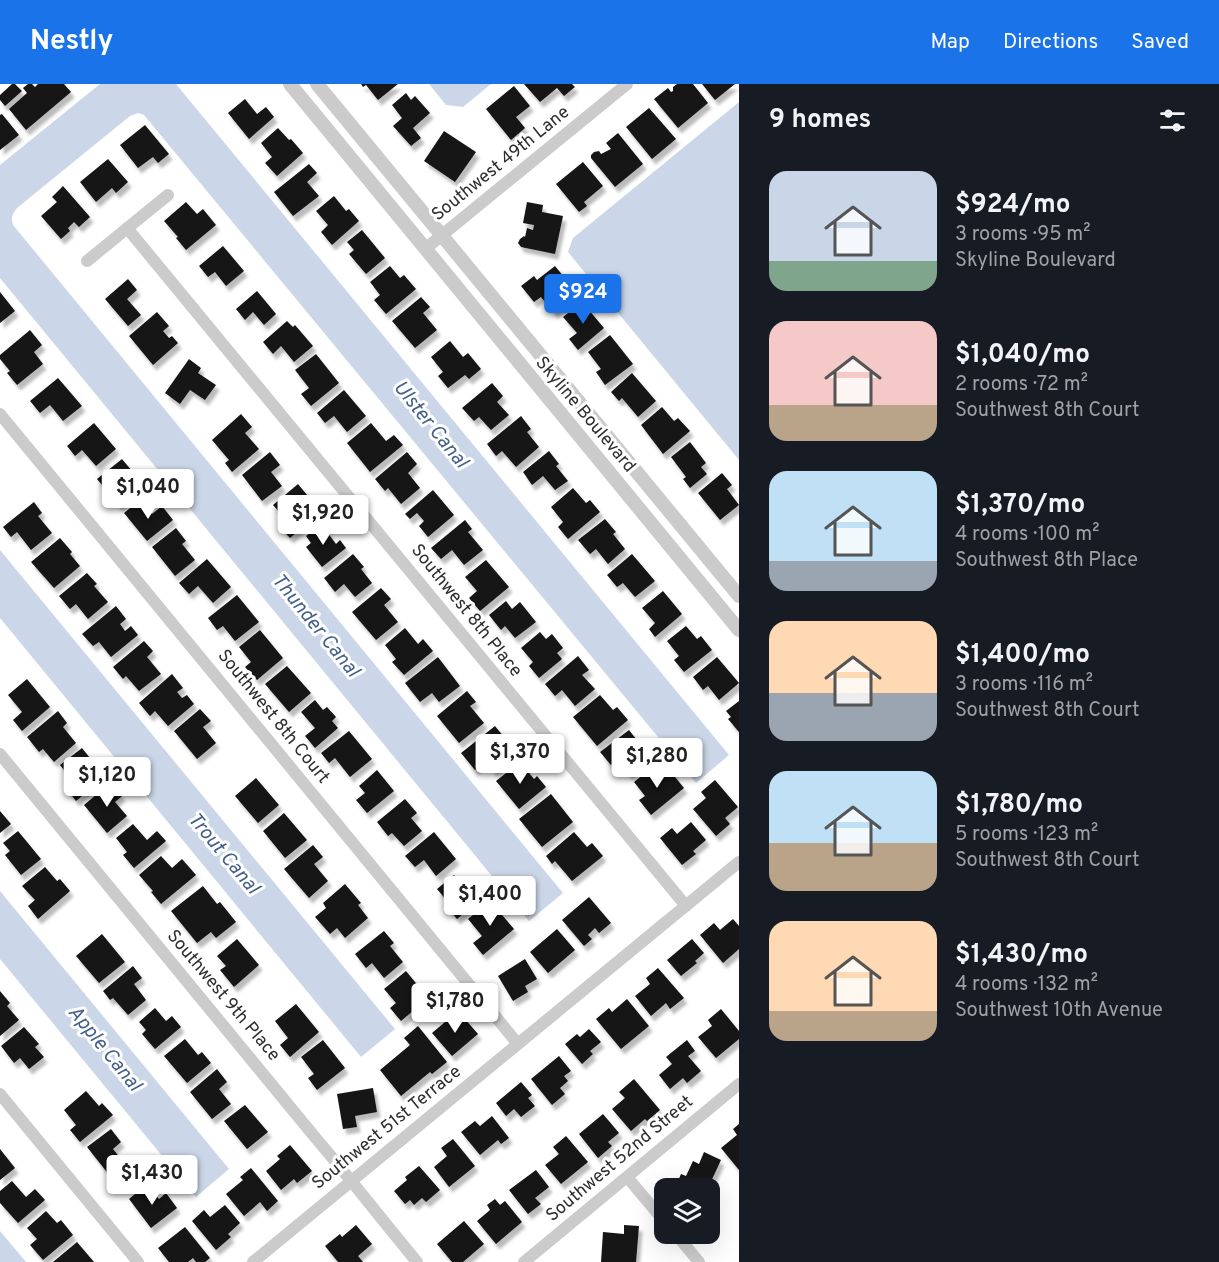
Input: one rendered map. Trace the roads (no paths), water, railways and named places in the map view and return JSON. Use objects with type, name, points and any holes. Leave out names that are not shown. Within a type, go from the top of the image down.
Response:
[{"type":"street","name":"Skyline Boulevard","points":[[290,84],[739,630]]},
{"type":"street","name":"Skyline Boulevard","points":[[317,84],[739,596]]},
{"type":"street","name":"Southwest 49th Lane","points":[[425,249],[627,84]]},
{"type":"street","points":[[87,261],[168,195]]},
{"type":"street","name":"Southwest 8th Place","points":[[127,228],[686,906]]},
{"type":"street","name":"Southwest 8th Court","points":[[0,414],[518,1044]]},
{"type":"street","name":"Southwest 9th Place","points":[[0,754],[417,1262]]},
{"type":"street","name":"Southwest 51st Terrace","points":[[253,1262],[739,862]]},
{"type":"street","name":"Southwest 52nd Street","points":[[524,1262],[739,1084]]},
{"type":"street","points":[[0,1094],[138,1262]]},
{"type":"street","points":[[627,1177],[654,1209]]},
{"type":"street","points":[[684,1244],[699,1262]]},
{"type":"water","points":[[100,84],[176,84],[729,755],[696,783],[144,115],[138,113],[130,116],[17,208],[12,216],[13,225],[563,893],[529,921],[0,278],[0,165]]},
{"type":"water","points":[[429,84],[491,84],[463,107],[446,105]]},
{"type":"water","points":[[739,102],[739,460],[568,252],[573,238]]},
{"type":"water","name":"Trout Canal","points":[[0,550],[395,1029],[361,1057],[0,618]]},
{"type":"water","name":"Apple Canal","points":[[0,891],[229,1169],[196,1197],[0,959]]},
{"type":"water","points":[[0,1231],[26,1262],[0,1262]]},
{"type":"water label","name":"Ulster Canal","points":[[430,425]]},
{"type":"water label","name":"Thunder Canal","points":[[315,626]]}]
